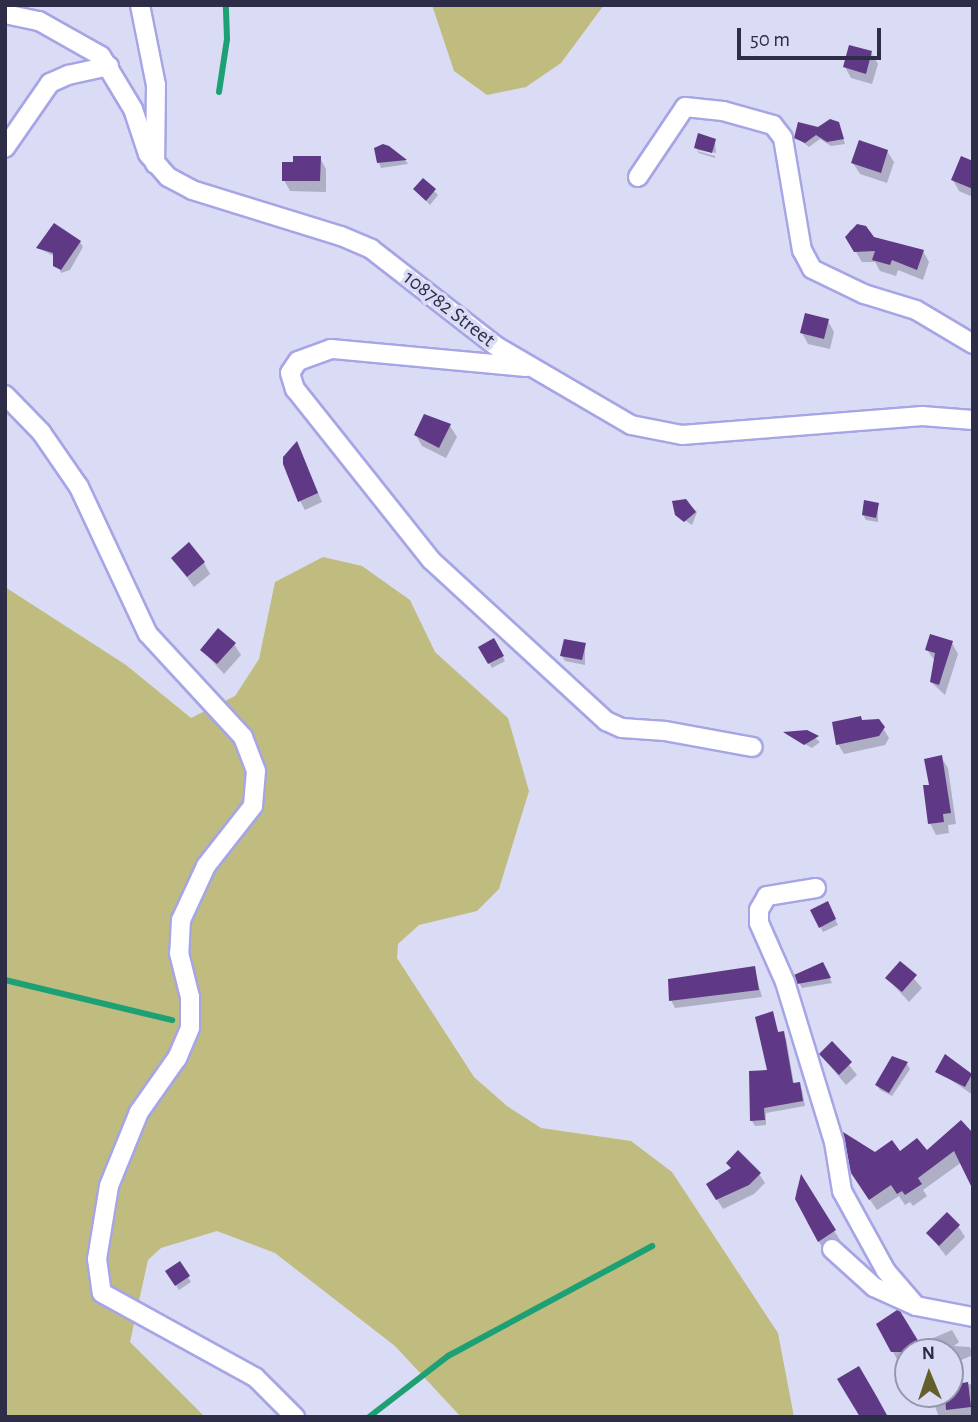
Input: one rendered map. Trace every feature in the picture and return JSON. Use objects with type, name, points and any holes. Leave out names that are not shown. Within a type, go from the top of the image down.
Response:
[{"type":"street","points":[[140,5],[156,85],[155,164]]},
{"type":"street","points":[[5,14],[73,37],[110,66],[155,164]]},
{"type":"street","points":[[5,148],[50,83],[110,66]]},
{"type":"street","points":[[638,177],[685,107],[723,111],[774,125],[783,138],[802,250],[812,270],[864,294],[916,310],[973,344]]},
{"type":"street","name":"108782 Street","points":[[155,164],[192,190],[341,236],[371,249],[529,367],[631,425],[664,435],[922,416],[973,420]]},
{"type":"street","points":[[529,367],[331,349],[298,361],[290,373],[295,389],[431,559],[606,722],[622,729],[665,731],[753,747]]},
{"type":"street","points":[[5,395],[41,432],[79,487],[148,634],[243,737],[256,771],[253,806],[206,866],[181,920],[180,953],[190,997],[190,1028],[177,1058],[139,1112],[109,1186],[97,1259],[102,1293],[255,1377],[295,1417]]},
{"type":"street","points":[[816,888],[768,897],[759,910],[759,923],[785,982],[834,1142],[842,1191],[886,1271],[916,1306]]},
{"type":"street","points":[[832,1249],[874,1287],[916,1306],[973,1317]]},
{"type":"shaded area","points":[[432,5],[604,5],[561,63],[526,87],[487,95],[454,71]]},
{"type":"shaded area","points":[[323,557],[362,566],[410,600],[435,652],[508,718],[529,791],[499,889],[477,911],[419,925],[398,944],[397,958],[474,1077],[507,1106],[541,1128],[631,1141],[672,1172],[778,1333],[794,1417],[461,1417],[395,1346],[275,1253],[217,1231],[161,1248],[148,1260],[130,1342],[205,1417],[5,1417],[5,587],[126,665],[191,718],[235,696],[259,659],[275,582]]},
{"type":"building","points":[[849,45],[872,51],[866,74],[843,67]]},
{"type":"building","points":[[830,119],[839,122],[844,139],[827,142],[816,135],[805,143],[794,138],[798,122],[818,127]]},
{"type":"building","points":[[698,133],[716,139],[712,153],[694,148]]},
{"type":"building","points":[[859,140],[888,150],[881,173],[851,163]]},
{"type":"building","points":[[383,144],[407,160],[377,163],[374,148]]},
{"type":"building","points":[[293,156],[321,156],[320,181],[282,181],[282,162],[293,162]]},
{"type":"building","points":[[961,156],[973,161],[973,189],[951,180]]},
{"type":"building","points":[[423,178],[436,189],[426,201],[413,189]]},
{"type":"building","points":[[54,223],[81,241],[61,270],[53,266],[53,253],[36,248]]},
{"type":"building","points":[[857,224],[866,226],[874,237],[924,250],[917,270],[892,260],[890,265],[872,260],[875,251],[854,252],[845,237]]},
{"type":"building","points":[[805,313],[829,319],[824,339],[800,333]]},
{"type":"building","points":[[424,414],[451,424],[439,448],[414,435]]},
{"type":"building","points":[[297,441],[318,493],[298,502],[283,464],[283,457]]},
{"type":"building","points":[[686,499],[696,512],[684,522],[675,515],[672,501]]},
{"type":"building","points":[[864,500],[879,503],[876,518],[862,515]]},
{"type":"building","points":[[189,542],[205,562],[187,577],[171,558]]},
{"type":"building","points":[[218,628],[236,643],[217,664],[200,650]]},
{"type":"building","points":[[930,634],[953,641],[939,685],[930,682],[935,653],[925,650]]},
{"type":"building","points":[[494,638],[504,656],[488,664],[478,647]]},
{"type":"building","points":[[564,639],[586,643],[582,660],[560,656]]},
{"type":"building","points":[[861,716],[862,720],[879,719],[885,727],[879,736],[836,745],[832,722]]},
{"type":"building","points":[[807,730],[819,736],[804,745],[783,732]]},
{"type":"building","points":[[942,755],[951,813],[943,814],[944,822],[928,824],[923,785],[929,785],[924,759]]},
{"type":"building","points":[[828,901],[836,919],[819,928],[810,910]]},
{"type":"building","points":[[900,961],[917,975],[902,992],[885,978]]},
{"type":"building","points":[[823,962],[831,978],[797,984],[794,975]]},
{"type":"building","points":[[755,966],[759,990],[669,1001],[668,979]]},
{"type":"building","points":[[773,1011],[778,1032],[784,1031],[793,1083],[800,1082],[803,1101],[764,1108],[765,1120],[750,1121],[749,1071],[767,1070],[755,1017]]},
{"type":"building","points":[[832,1041],[852,1062],[839,1075],[819,1054]]},
{"type":"building","points":[[945,1054],[972,1074],[965,1087],[935,1072]]},
{"type":"building","points":[[892,1056],[908,1062],[889,1093],[875,1085]]},
{"type":"building","points":[[961,1120],[973,1133],[973,1190],[954,1151],[918,1178],[922,1184],[905,1195],[902,1191],[897,1194],[891,1185],[869,1200],[851,1173],[843,1132],[875,1152],[892,1140],[900,1151],[917,1138],[927,1150]]},
{"type":"building","points":[[738,1150],[761,1173],[749,1185],[716,1200],[706,1184],[731,1168],[726,1163]]},
{"type":"building","points":[[801,1174],[836,1230],[818,1242],[795,1199]]},
{"type":"building","points":[[947,1212],[960,1225],[939,1246],[926,1233]]},
{"type":"building","points":[[180,1261],[190,1276],[175,1286],[165,1271]]},
{"type":"building","points":[[897,1310],[900,1311],[916,1338],[894,1338],[894,1352],[891,1352],[876,1324]]},
{"type":"building","points":[[859,1366],[888,1417],[860,1417],[837,1379]]},
{"type":"building","points":[[968,1382],[971,1407],[964,1408],[964,1383]]},
{"type":"waterway","points":[[219,92],[227,39],[226,5]]},
{"type":"waterway","points":[[5,980],[172,1020]]},
{"type":"waterway","points":[[369,1417],[448,1356],[652,1246]]}]
